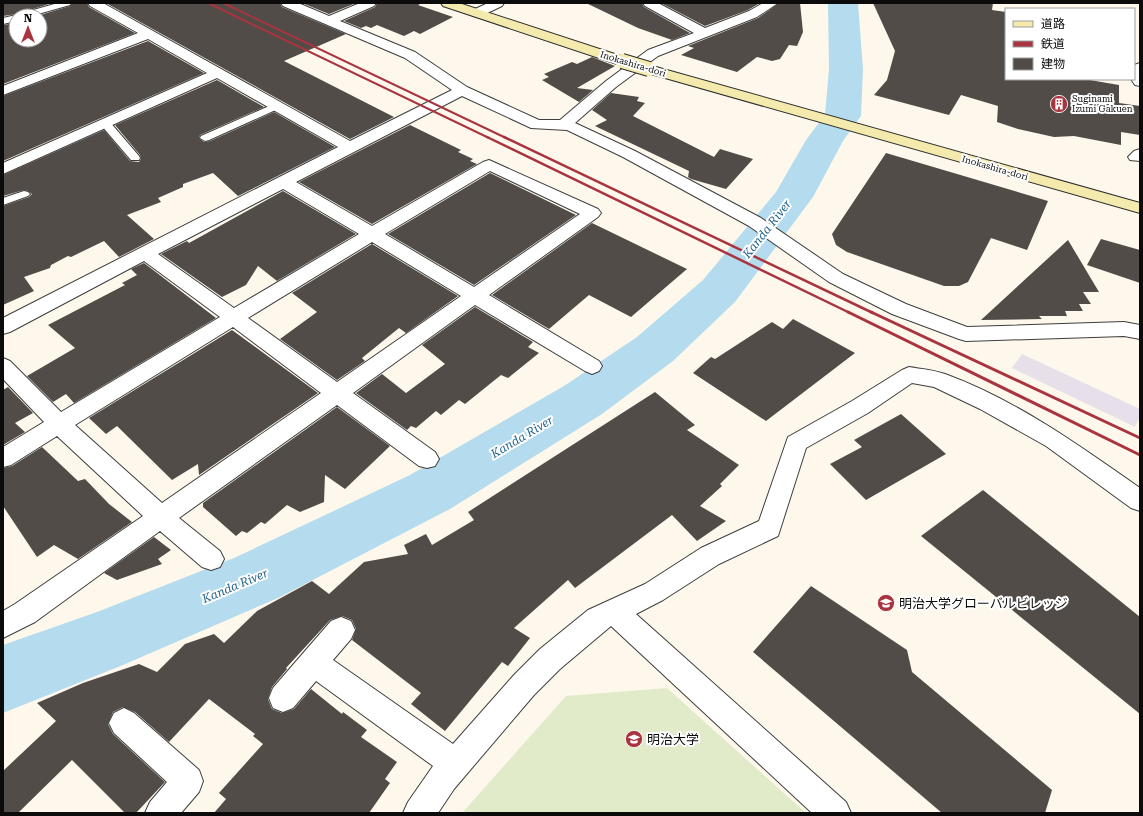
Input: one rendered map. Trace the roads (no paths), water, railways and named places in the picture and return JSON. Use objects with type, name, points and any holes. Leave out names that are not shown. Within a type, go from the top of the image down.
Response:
[{"type":"main road","name":"Inokashira-dori","points":[[447,3],[649,69],[821,119],[1140,208]]},
{"type":"street","points":[[94,3],[349,148]]},
{"type":"street","points":[[287,3],[410,56],[462,90],[536,125],[564,125],[572,127],[629,154],[755,222],[836,278],[899,309],[966,334],[1124,329],[1140,332]]},
{"type":"street","points":[[329,21],[370,3]]},
{"type":"street","points":[[477,13],[498,3]]},
{"type":"street","points":[[649,3],[704,33]]},
{"type":"street","points":[[564,125],[612,84],[653,53],[753,14],[772,3]]},
{"type":"street","points":[[3,91],[149,34]]},
{"type":"street","points":[[1140,67],[1135,73],[1140,82]]},
{"type":"street","points":[[3,168],[218,73]]},
{"type":"street","points":[[3,327],[462,90]]},
{"type":"street","points":[[3,458],[372,234],[489,165],[592,213],[25,613],[3,625]]},
{"type":"street","points":[[284,182],[592,366]]},
{"type":"street","points":[[145,253],[338,392],[427,459]]},
{"type":"street","points":[[3,366],[59,424],[161,517],[211,559]]},
{"type":"street","points":[[419,813],[443,778],[524,685],[550,659],[598,619],[654,592],[710,556],[769,528],[796,442],[860,407],[909,375],[938,380],[988,403],[1054,440],[1140,501]]},
{"type":"street","points":[[614,611],[835,813]]},
{"type":"street","points":[[283,698],[341,630]]},
{"type":"street","points":[[313,662],[455,764]]},
{"type":"street","points":[[124,723],[188,781],[161,813]]},
{"type":"lane","points":[[48,8],[67,3]]},
{"type":"lane","points":[[204,138],[276,106]]},
{"type":"lane","points":[[105,123],[135,158]]},
{"type":"lane","points":[[3,202],[24,194]]},
{"type":"waterway","name":"Kanda River","points":[[3,679],[99,643],[256,578],[430,492],[583,400],[655,349],[719,291],[793,197],[825,140],[843,116],[846,69],[843,3]]},
{"type":"railway","points":[[208,3],[489,138]]},
{"type":"railway","points":[[223,3],[506,138]]},
{"type":"railway","points":[[487,137],[850,313]]},
{"type":"railway","points":[[504,137],[873,313]]},
{"type":"railway","points":[[848,312],[1140,455]]},
{"type":"railway","points":[[871,312],[1140,438]]},
{"type":"place","name":"Suginami Izumi Gakuen","points":[[1059,104]]},
{"type":"place","name":"明治大学グローバルビレッジ","points":[[886,603]]},
{"type":"place","name":"明治大学","points":[[634,739]]}]
